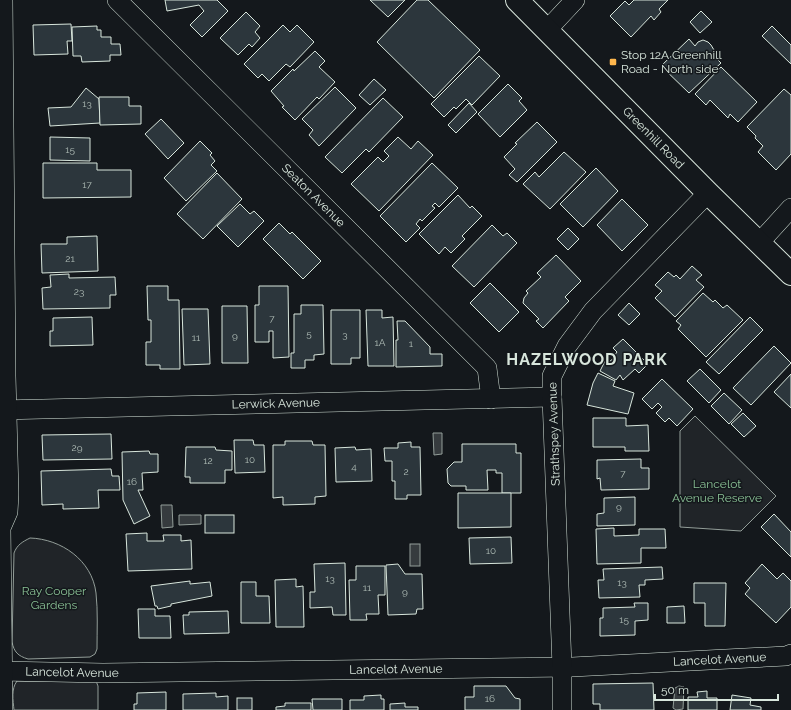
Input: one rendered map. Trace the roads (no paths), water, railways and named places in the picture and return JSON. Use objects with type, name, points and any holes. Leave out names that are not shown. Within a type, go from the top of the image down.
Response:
[{"type":"main road","name":"Greenhill Road","points":[[517,0],[708,193],[791,274]]},
{"type":"street","points":[[3,710],[1,527],[8,512],[9,504],[3,410],[4,0]]},
{"type":"street","name":"Seaton Avenue","points":[[117,0],[487,368],[491,399]]},
{"type":"street","points":[[547,30],[575,0]]},
{"type":"street","name":"Strathspey Avenue","points":[[562,710],[562,667],[552,376],[567,346],[593,311],[708,193]]},
{"type":"street","points":[[759,243],[791,208]]},
{"type":"street","name":"Lerwick Avenue","points":[[3,410],[552,397]]},
{"type":"street","name":"Lancelot Avenue","points":[[2,671],[103,673],[562,667],[789,658]]},
{"type":"place","name":"Stop 12A Greenhill Road - North side","points":[[613,62]]},
{"type":"district","name":"HAZELWOOD PARK","points":[[587,359]]},
{"type":"park label","name":"Lancelot Avenue Reserve","points":[[717,491]]},
{"type":"park label","name":"Ray Cooper Gardens","points":[[54,598]]}]
